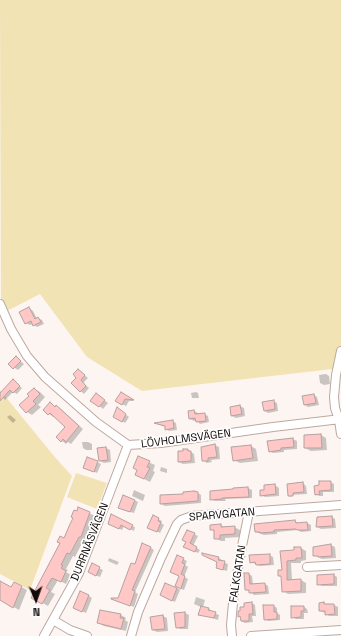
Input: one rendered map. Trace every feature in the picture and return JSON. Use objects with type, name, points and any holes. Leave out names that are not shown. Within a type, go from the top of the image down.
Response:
[{"type":"street","name":"LÖVHOLMSVÄGEN","points":[[0,304],[11,329],[27,356],[45,377],[96,422],[128,444],[161,444],[266,428],[340,419]]},
{"type":"street","points":[[341,351],[334,384],[335,408],[340,419],[341,434]]},
{"type":"street","name":"DURRNÄSVÄGEN","points":[[44,636],[79,574],[128,444]]},
{"type":"street","name":"SPARVGATAN","points":[[131,636],[138,612],[161,558],[177,524],[181,520],[192,516],[341,505]]},
{"type":"street","name":"FALKGATAN","points":[[232,636],[231,625],[234,592],[249,512]]},
{"type":"street","points":[[307,567],[341,565]]},
{"type":"street","points":[[53,620],[70,630],[87,636]]},
{"type":"street","points":[[251,636],[341,630]]},
{"type":"shaded area","points":[[0,0],[341,0],[341,368],[142,391],[87,357],[40,294],[1,314]]},
{"type":"shaded area","points":[[0,390],[72,476],[30,590],[0,574]]},
{"type":"shaded area","points":[[76,473],[107,483],[97,509],[67,497]]},
{"type":"building","points":[[29,307],[35,319],[38,317],[41,322],[33,326],[31,321],[25,324],[19,312]]},
{"type":"building","points":[[16,356],[21,361],[13,369],[8,364]]},
{"type":"building","points":[[78,369],[85,375],[81,380],[86,386],[80,392],[71,383],[76,378],[73,374]]},
{"type":"building","points":[[13,379],[20,386],[13,393],[10,390],[0,401],[0,393]]},
{"type":"building","points":[[34,388],[40,394],[33,401],[36,404],[26,413],[19,405],[29,396],[27,394]]},
{"type":"building","points":[[121,392],[134,400],[125,399],[122,405],[115,401]]},
{"type":"building","points":[[96,393],[105,400],[99,407],[90,401]]},
{"type":"building","points":[[314,394],[316,403],[304,405],[302,396]]},
{"type":"building","points":[[274,400],[275,409],[264,411],[262,402]]},
{"type":"building","points":[[50,402],[55,407],[56,405],[79,426],[66,442],[63,439],[61,442],[56,437],[65,427],[50,413],[48,415],[43,410]]},
{"type":"building","points":[[240,405],[242,414],[231,416],[230,407]]},
{"type":"building","points":[[117,407],[126,414],[122,422],[113,417]]},
{"type":"building","points":[[194,410],[195,414],[205,413],[206,421],[196,422],[195,418],[189,419],[188,411]]},
{"type":"building","points":[[173,420],[174,428],[165,430],[165,426],[154,423]]},
{"type":"building","points":[[321,434],[322,448],[304,448],[304,435]]},
{"type":"building","points":[[293,438],[294,447],[281,448],[281,450],[269,452],[267,441]]},
{"type":"building","points":[[215,444],[217,457],[208,458],[208,461],[202,461],[201,447]]},
{"type":"building","points":[[251,445],[253,458],[233,461],[231,447]]},
{"type":"building","points":[[106,447],[108,460],[99,461],[97,448]]},
{"type":"building","points":[[183,449],[188,449],[188,451],[191,451],[191,461],[178,462],[178,451],[183,451]]},
{"type":"building","points":[[138,456],[150,461],[147,467],[150,468],[144,479],[135,475],[137,470],[133,468]]},
{"type":"building","points":[[87,457],[98,461],[94,472],[83,468]]},
{"type":"building","points":[[319,481],[331,481],[331,490],[319,491],[320,494],[315,495],[314,486],[319,485]]},
{"type":"building","points":[[303,482],[304,492],[293,493],[293,496],[288,496],[287,484]]},
{"type":"building","points":[[275,484],[276,494],[260,496],[260,490],[264,490],[264,485]]},
{"type":"building","points":[[248,487],[249,497],[210,500],[210,491]]},
{"type":"building","points":[[183,492],[198,492],[198,501],[160,504],[160,495],[183,494]]},
{"type":"building","points":[[123,495],[135,500],[130,512],[118,508]]},
{"type":"building","points":[[78,507],[90,512],[81,537],[79,537],[70,554],[67,553],[61,565],[63,566],[61,568],[66,571],[61,582],[52,578],[46,588],[50,590],[42,604],[31,598],[60,543],[57,542],[60,536],[64,538],[73,518],[71,517],[74,510],[77,511]]},
{"type":"building","points":[[111,514],[133,525],[130,530],[121,525],[119,529],[108,524]]},
{"type":"building","points":[[153,515],[159,518],[158,521],[161,522],[157,532],[147,528]]},
{"type":"building","points":[[332,516],[333,526],[316,527],[317,517]]},
{"type":"building","points":[[295,520],[296,523],[307,522],[308,530],[296,529],[274,530],[274,532],[255,532],[254,524]]},
{"type":"building","points":[[221,524],[221,527],[235,526],[235,534],[220,535],[220,539],[214,539],[214,530],[210,530],[210,525]]},
{"type":"building","points":[[187,530],[195,533],[190,543],[197,547],[195,552],[183,547],[186,542],[182,540]]},
{"type":"building","points":[[142,543],[151,547],[132,590],[135,591],[130,606],[111,598],[118,598],[131,563],[135,564]]},
{"type":"building","points":[[331,544],[332,556],[313,556],[313,547]]},
{"type":"building","points":[[294,547],[301,547],[302,558],[287,561],[287,580],[301,579],[301,591],[282,592],[281,576],[278,576],[278,570],[282,570],[280,551],[294,550]]},
{"type":"building","points":[[202,553],[219,557],[218,560],[225,561],[223,570],[216,568],[217,562],[202,555]]},
{"type":"building","points":[[270,554],[270,564],[256,565],[255,562],[250,563],[249,555]]},
{"type":"building","points":[[177,555],[184,558],[182,563],[185,564],[181,574],[185,576],[181,589],[175,586],[179,576],[170,572]]},
{"type":"building","points":[[92,563],[100,567],[96,576],[88,572]]},
{"type":"building","points":[[244,573],[249,573],[250,584],[265,583],[266,592],[249,593],[249,590],[245,590]]},
{"type":"building","points":[[334,574],[334,584],[317,585],[317,575]]},
{"type":"building","points":[[0,581],[11,587],[14,582],[22,586],[13,608],[0,600]]},
{"type":"building","points":[[165,583],[177,588],[172,601],[160,595]]},
{"type":"building","points":[[80,591],[89,595],[82,612],[73,608]]},
{"type":"building","points":[[252,602],[253,614],[249,614],[249,621],[241,621],[240,616],[238,617],[240,607],[244,607],[244,603]]},
{"type":"building","points":[[324,602],[324,604],[334,604],[335,614],[325,615],[325,611],[319,611],[319,603]]},
{"type":"building","points":[[263,605],[274,605],[274,612],[277,612],[277,619],[264,620]]},
{"type":"building","points":[[201,606],[216,612],[214,618],[198,615]]},
{"type":"building","points":[[291,606],[304,606],[304,611],[301,611],[301,617],[291,618]]},
{"type":"building","points":[[100,610],[121,614],[120,618],[124,618],[121,629],[97,623]]},
{"type":"building","points":[[185,612],[185,627],[176,628],[174,613]]},
{"type":"building","points":[[163,615],[165,629],[152,630],[150,617]]}]
